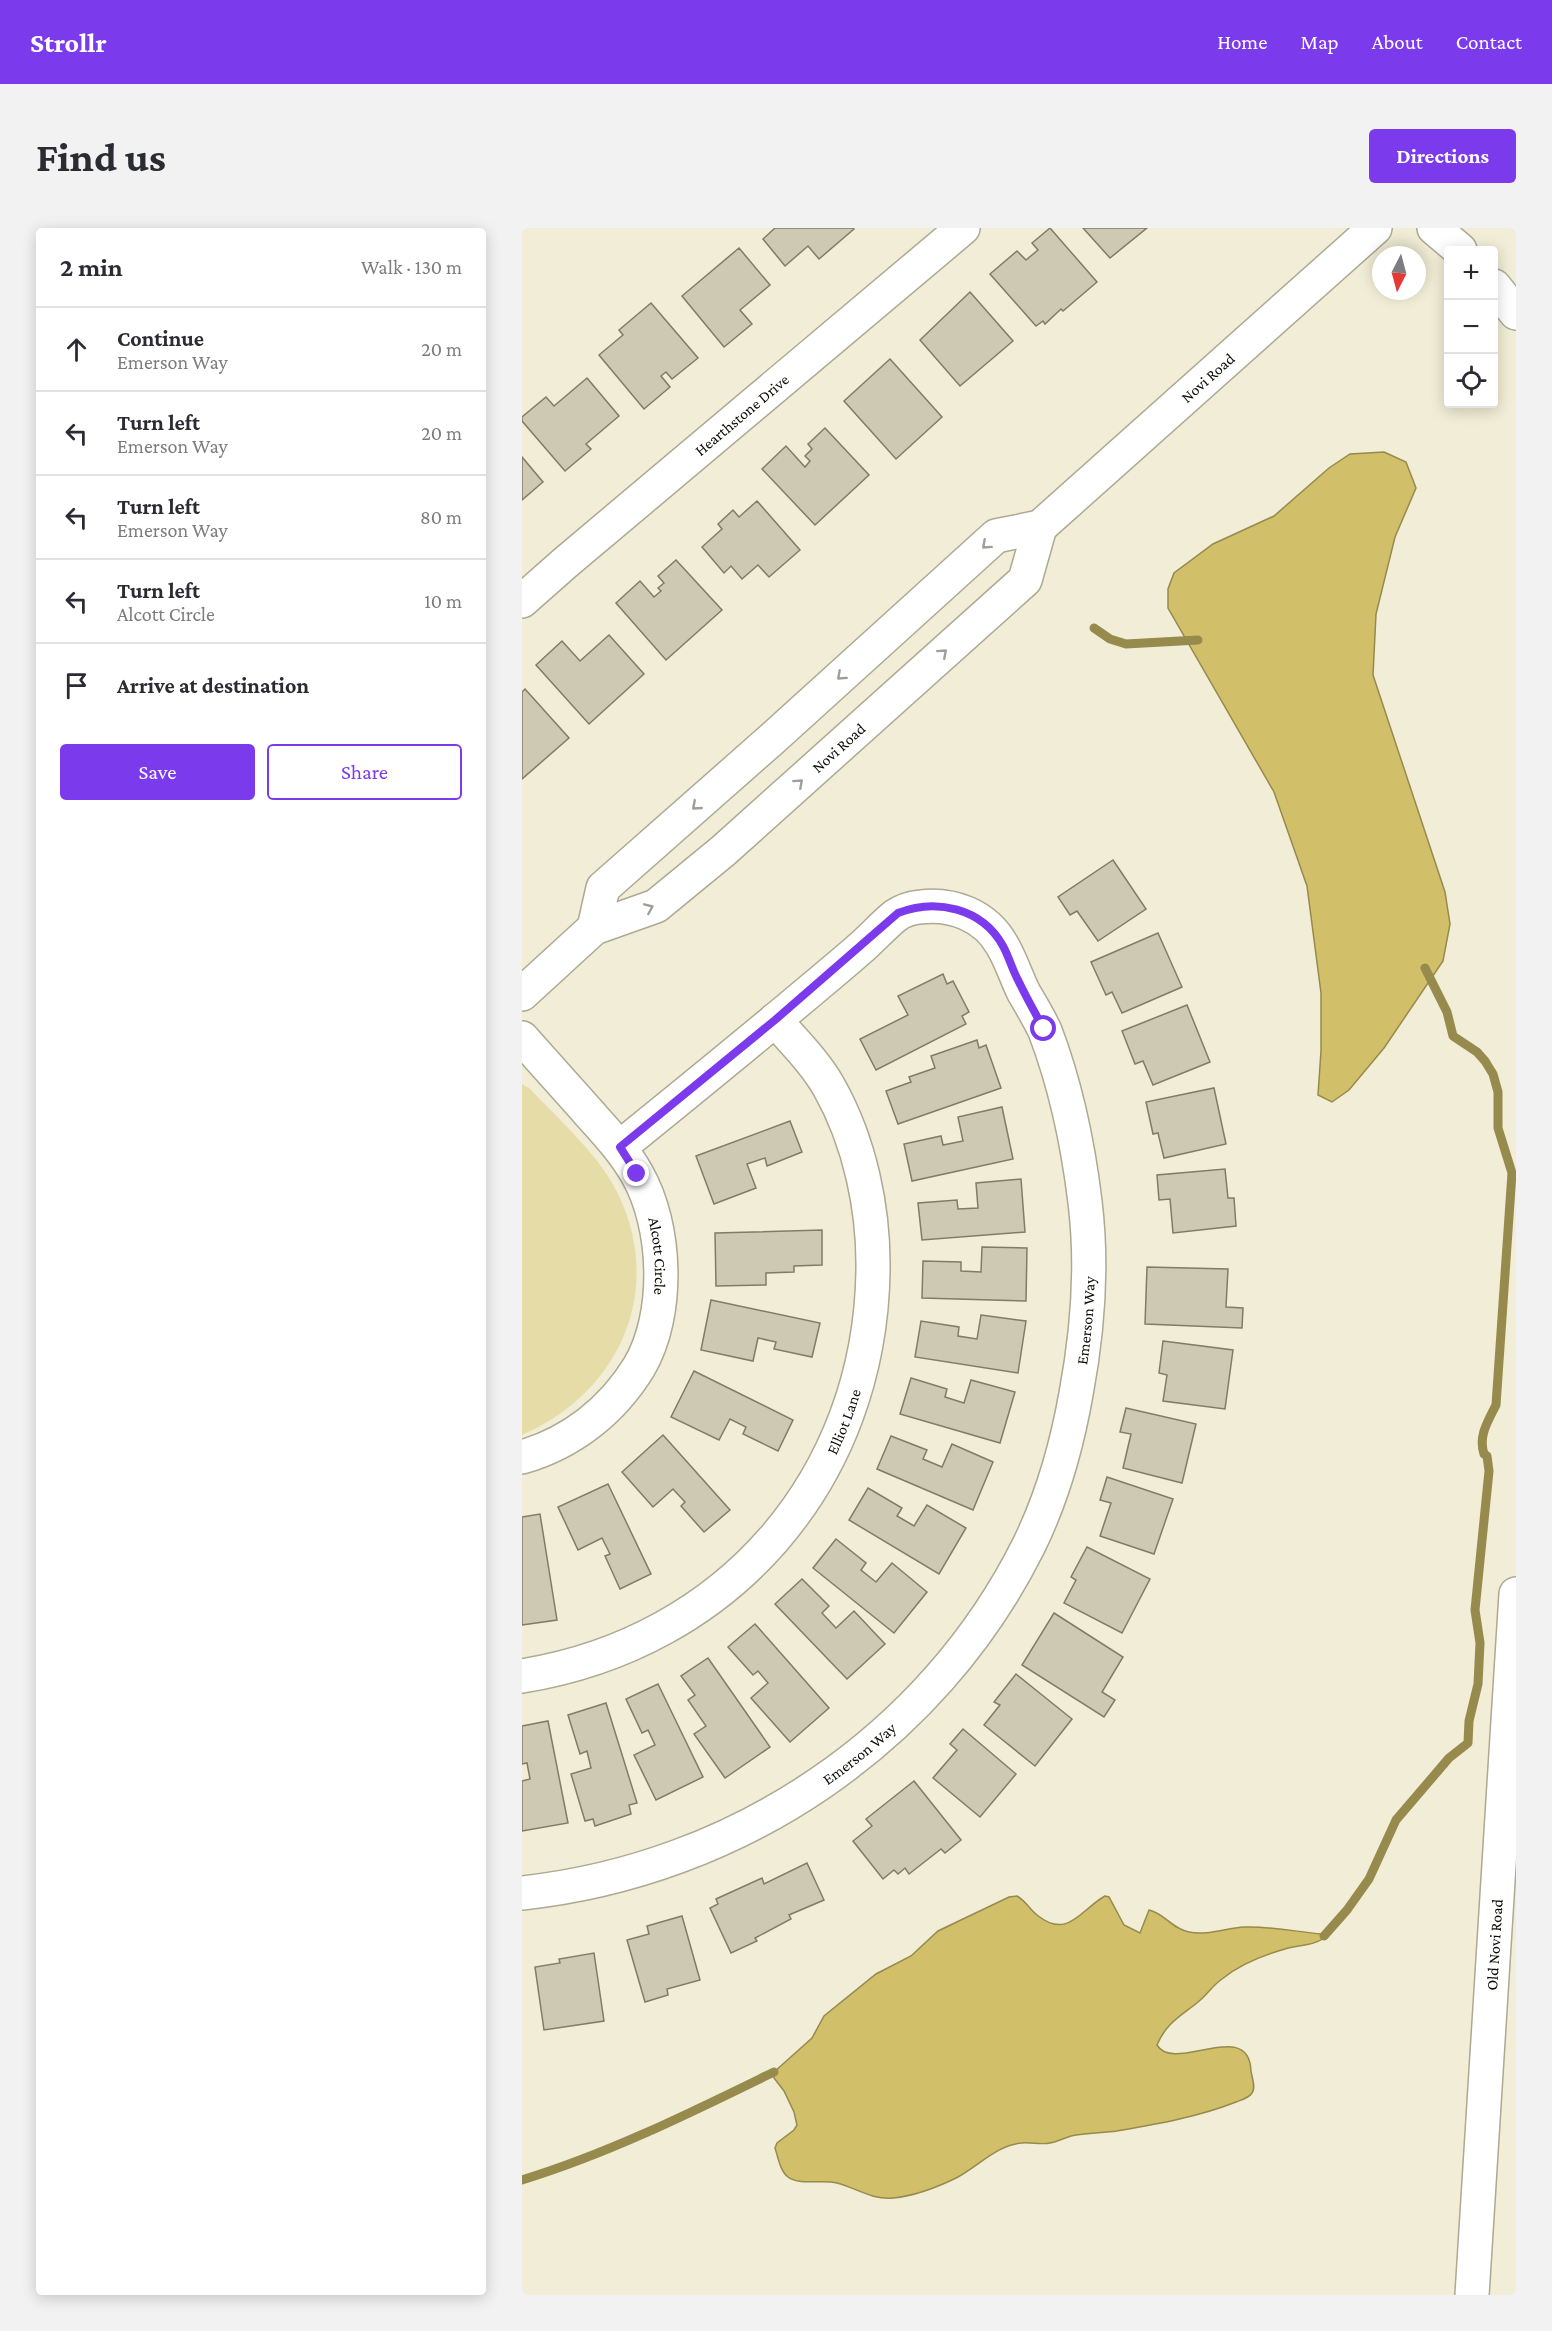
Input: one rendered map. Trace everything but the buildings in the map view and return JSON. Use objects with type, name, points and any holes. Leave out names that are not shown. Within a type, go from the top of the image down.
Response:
[{"type":"street","name":"Hearthstone Drive","points":[[522,602],[565,563],[963,228]]},
{"type":"street","name":"Novi Road","points":[[522,994],[594,928],[656,906],[723,851],[1025,580],[1040,527],[1375,228]]},
{"type":"street","points":[[1434,228],[1455,246]]},
{"type":"street","points":[[1498,291],[1516,313]]},
{"type":"street","points":[[594,928],[603,888],[996,536],[1040,527]]},
{"type":"street","name":"Emerson Way","points":[[522,1893],[603,1880],[726,1838],[824,1782],[905,1714],[976,1634],[1030,1542],[1050,1491],[1070,1428],[1083,1360],[1088,1313],[1088,1225],[1075,1131],[1044,1029],[1002,946],[992,931],[967,913],[941,905],[913,907],[898,913],[775,1020],[620,1147]]},
{"type":"street","name":"Elliot Lane","points":[[522,1676],[583,1663],[629,1646],[671,1626],[732,1582],[774,1539],[817,1480],[838,1440],[855,1396],[871,1318],[873,1247],[867,1198],[854,1145],[842,1112],[814,1063],[775,1020]]},
{"type":"street","name":"Alcott Circle","points":[[522,1038],[620,1147],[649,1197],[657,1223],[661,1250],[658,1307],[651,1337],[640,1365],[623,1390],[600,1414],[560,1443],[522,1457]]},
{"type":"street","name":"Old Novi Road","points":[[1472,2295],[1489,1996],[1516,1607]]},
{"type":"shaded area","points":[[1384,452],[1406,462],[1416,488],[1395,537],[1376,614],[1373,675],[1445,892],[1450,924],[1443,961],[1384,1048],[1349,1090],[1332,1102],[1318,1095],[1321,993],[1307,886],[1274,792],[1168,608],[1168,589],[1174,573],[1213,544],[1274,516],[1329,468],[1350,454]]},
{"type":"shaded area","points":[[522,1084],[530,1089],[579,1140],[612,1183],[620,1198],[632,1234],[637,1270],[633,1305],[623,1338],[606,1368],[584,1394],[555,1417],[522,1435]]},
{"type":"shaded area","points":[[1017,1896],[1037,1915],[1057,1925],[1073,1920],[1105,1896],[1109,1897],[1124,1925],[1140,1933],[1149,1910],[1189,1932],[1203,1933],[1254,1927],[1322,1934],[1325,1937],[1311,1944],[1269,1954],[1236,1969],[1219,1981],[1175,2021],[1165,2031],[1157,2045],[1166,2052],[1179,2054],[1225,2047],[1238,2048],[1247,2056],[1254,2088],[1251,2095],[1245,2099],[1207,2112],[1162,2123],[1071,2136],[1047,2144],[1013,2144],[997,2151],[951,2180],[901,2197],[878,2197],[837,2183],[805,2182],[788,2177],[781,2168],[775,2148],[777,2143],[797,2125],[794,2112],[784,2091],[774,2078],[774,2072],[812,2038],[824,2016],[876,1974],[911,1956],[938,1931],[1009,1897]]},
{"type":"waterway","points":[[1094,628],[1110,639],[1126,644],[1198,640]]},
{"type":"waterway","points":[[1324,1936],[1347,1910],[1369,1879],[1396,1820],[1449,1758],[1468,1743],[1469,1721],[1478,1684],[1480,1643],[1475,1610],[1489,1471],[1482,1441],[1496,1405],[1512,1173],[1498,1128],[1498,1092],[1493,1074],[1477,1052],[1453,1036],[1447,1012],[1425,968]]},
{"type":"waterway","points":[[522,2180],[619,2145],[774,2072]]},
{"type":"route","points":[[637,1174],[620,1147],[861,948],[898,913],[913,907],[941,905],[954,908],[967,913],[992,931],[1002,946],[1044,1029]]}]
